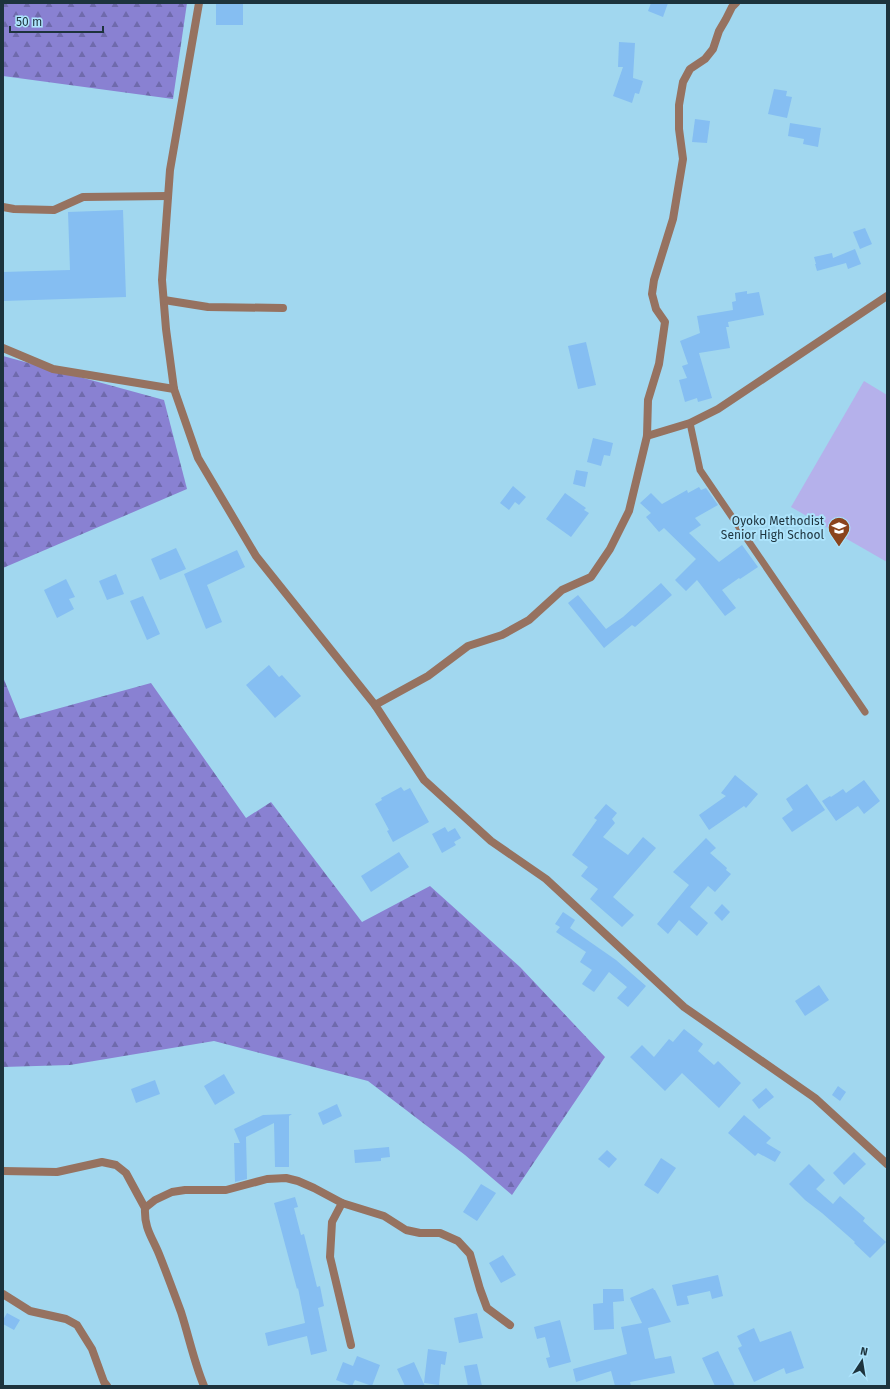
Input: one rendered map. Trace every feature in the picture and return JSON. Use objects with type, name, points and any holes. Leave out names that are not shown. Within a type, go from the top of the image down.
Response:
[{"type":"street","points":[[199,3],[170,170],[162,280],[164,300],[174,389],[198,458],[256,556],[375,705],[424,780],[491,841],[546,879],[684,1007],[815,1098],[887,1164]]},
{"type":"street","points":[[375,705],[428,676],[468,646],[502,635],[529,620],[562,590],[591,577],[610,549],[629,511],[647,436],[648,400],[659,364],[665,322],[656,309],[652,294],[654,280],[673,219],[683,159],[679,128],[679,105],[683,82],[690,69],[704,59],[713,49],[719,31],[732,7],[736,3]]},
{"type":"street","points":[[3,207],[14,210],[54,210],[83,197],[168,196]]},
{"type":"street","points":[[647,436],[690,423],[718,409],[887,296]]},
{"type":"street","points":[[164,300],[208,307],[283,308]]},
{"type":"street","points":[[3,348],[53,369],[174,389]]},
{"type":"street","points":[[3,1171],[57,1172],[102,1162],[116,1165],[126,1173],[145,1208],[144,1218],[147,1230],[158,1253],[179,1307],[204,1386]]},
{"type":"street","points":[[145,1208],[156,1200],[172,1192],[185,1190],[226,1190],[267,1179],[286,1178],[298,1181],[342,1203],[384,1216],[406,1230],[420,1233],[440,1233],[458,1241],[470,1254],[480,1290],[487,1308],[510,1325]]},
{"type":"street","points":[[342,1203],[332,1222],[330,1257],[351,1345]]},
{"type":"street","points":[[3,1294],[30,1310],[66,1319],[77,1325],[92,1349],[104,1382],[107,1386]]},
{"type":"lane","points":[[690,423],[700,470],[865,712]]},
{"type":"green space","points":[[3,3],[187,3],[173,99],[3,76]]},
{"type":"green space","points":[[3,356],[164,400],[187,489],[3,568]]},
{"type":"green space","points":[[3,677],[20,719],[151,683],[246,818],[271,802],[362,922],[430,886],[520,967],[605,1057],[512,1195],[465,1155],[368,1081],[214,1041],[70,1065],[3,1067]]},
{"type":"shaded area","points":[[864,381],[887,395],[887,562],[791,507]]},
{"type":"building","points":[[216,3],[243,3],[243,25],[216,25]]},
{"type":"building","points":[[651,3],[668,3],[663,17],[648,11]]},
{"type":"building","points":[[619,42],[635,43],[633,78],[643,81],[639,94],[635,93],[632,103],[613,96],[623,67],[618,67]]},
{"type":"building","points":[[774,89],[787,91],[786,96],[792,97],[787,118],[768,114]]},
{"type":"building","points":[[695,119],[710,121],[707,143],[692,142]]},
{"type":"building","points":[[790,123],[821,128],[818,147],[803,144],[804,139],[788,136]]},
{"type":"building","points":[[123,210],[126,297],[3,301],[3,272],[70,270],[68,212]]},
{"type":"building","points":[[865,228],[872,244],[860,249],[853,232]]},
{"type":"building","points":[[855,249],[861,264],[848,269],[846,263],[817,271],[814,257],[832,253],[833,258]]},
{"type":"building","points":[[747,291],[747,294],[759,292],[764,315],[728,322],[729,327],[726,327],[730,348],[699,353],[712,398],[698,402],[697,398],[685,402],[679,380],[687,378],[682,366],[688,364],[680,341],[700,333],[697,316],[733,310],[732,302],[736,301],[735,293]]},
{"type":"building","points":[[586,342],[596,385],[578,389],[568,346]]},
{"type":"building","points":[[593,438],[613,443],[610,456],[604,455],[601,466],[587,462]]},
{"type":"building","points":[[576,470],[588,472],[585,487],[573,484]]},
{"type":"building","points":[[513,486],[526,497],[519,505],[515,502],[509,510],[500,503]]},
{"type":"building","points":[[699,487],[701,490],[706,488],[718,505],[695,518],[701,525],[689,533],[719,562],[742,545],[758,567],[722,590],[736,608],[725,616],[697,580],[686,591],[675,580],[696,559],[664,528],[659,532],[646,517],[651,513],[640,503],[651,493],[662,504],[687,490],[688,493]]},
{"type":"building","points":[[565,493],[586,508],[584,510],[589,513],[571,537],[546,519]]},
{"type":"building","points":[[176,548],[186,569],[160,580],[151,559]]},
{"type":"building","points":[[237,550],[245,567],[207,585],[222,622],[206,629],[184,574]]},
{"type":"building","points":[[116,574],[124,594],[107,600],[99,581]]},
{"type":"building","points":[[66,579],[75,597],[69,599],[74,609],[57,618],[44,590]]},
{"type":"building","points":[[661,583],[672,595],[635,627],[632,625],[604,648],[568,603],[578,595],[606,629],[623,617]]},
{"type":"building","points":[[143,596],[160,634],[147,640],[130,601]]},
{"type":"building","points":[[269,665],[279,677],[282,675],[301,696],[275,718],[246,685]]},
{"type":"building","points":[[735,775],[758,794],[746,808],[744,806],[709,830],[699,815],[726,796],[721,793]]},
{"type":"building","points":[[864,780],[880,801],[864,814],[858,806],[836,821],[822,801],[843,789],[846,793]]},
{"type":"building","points":[[807,784],[825,810],[792,832],[782,818],[793,810],[786,799]]},
{"type":"building","points":[[401,787],[404,791],[410,788],[429,822],[393,842],[387,831],[389,830],[375,804],[382,800],[381,798]]},
{"type":"building","points":[[606,804],[617,813],[612,819],[615,823],[603,837],[628,855],[643,837],[656,848],[613,897],[634,915],[622,927],[590,899],[598,889],[581,876],[588,867],[572,855],[597,820],[594,818]]},
{"type":"building","points":[[445,827],[448,832],[455,828],[461,838],[454,842],[456,845],[442,853],[432,834]]},
{"type":"building","points":[[706,838],[716,848],[710,853],[727,868],[726,870],[731,874],[715,892],[708,886],[690,907],[708,923],[697,936],[679,920],[668,934],[657,924],[689,885],[673,872]]},
{"type":"building","points":[[399,852],[409,867],[371,892],[361,876]]},
{"type":"building","points":[[722,904],[730,912],[722,921],[714,913]]},
{"type":"building","points":[[563,912],[575,920],[570,928],[616,960],[646,986],[628,1007],[617,998],[627,987],[609,972],[594,992],[582,984],[592,970],[580,962],[586,952],[556,932],[560,927],[555,924]]},
{"type":"building","points":[[819,985],[829,1000],[805,1016],[795,1001]]},
{"type":"building","points":[[684,1029],[703,1044],[698,1051],[714,1065],[718,1061],[741,1083],[719,1108],[682,1073],[665,1091],[630,1057],[642,1045],[654,1057],[669,1039],[673,1042]]},
{"type":"building","points":[[224,1074],[235,1093],[215,1105],[204,1086]]},
{"type":"building","points":[[155,1080],[160,1094],[136,1103],[131,1089]]},
{"type":"building","points":[[838,1086],[846,1092],[840,1101],[832,1095]]},
{"type":"building","points":[[766,1088],[774,1097],[759,1109],[752,1100]]},
{"type":"building","points":[[337,1104],[342,1116],[323,1125],[318,1113]]},
{"type":"building","points":[[292,1114],[289,1116],[289,1167],[275,1167],[274,1123],[246,1137],[247,1179],[235,1182],[234,1143],[240,1143],[234,1129],[263,1115]]},
{"type":"building","points":[[744,1115],[771,1138],[766,1143],[781,1152],[775,1162],[758,1153],[755,1156],[728,1133]]},
{"type":"building","points":[[389,1147],[390,1157],[381,1158],[381,1161],[355,1163],[354,1150]]},
{"type":"building","points":[[607,1150],[617,1159],[609,1168],[598,1159]]},
{"type":"building","points":[[854,1152],[866,1164],[844,1185],[833,1173]]},
{"type":"building","points":[[661,1158],[676,1168],[658,1194],[644,1185]]},
{"type":"building","points":[[809,1164],[825,1180],[816,1189],[833,1204],[840,1196],[865,1218],[863,1221],[886,1242],[870,1258],[854,1243],[855,1242],[805,1200],[789,1184]]},
{"type":"building","points":[[481,1184],[496,1193],[477,1221],[463,1212]]},
{"type":"building","points":[[295,1197],[298,1207],[294,1208],[301,1235],[304,1234],[317,1287],[320,1286],[324,1306],[318,1308],[327,1351],[311,1355],[307,1336],[268,1346],[265,1333],[305,1323],[298,1288],[297,1289],[274,1203]]},
{"type":"building","points":[[503,1255],[516,1275],[501,1283],[489,1263]]},
{"type":"building","points":[[718,1275],[723,1296],[712,1299],[710,1291],[687,1296],[689,1304],[677,1306],[672,1285]]},
{"type":"building","points":[[653,1288],[671,1322],[648,1328],[655,1359],[671,1356],[675,1373],[630,1382],[631,1386],[615,1386],[611,1371],[576,1382],[573,1369],[627,1354],[621,1327],[642,1323],[630,1298]]},
{"type":"building","points":[[603,1289],[623,1289],[624,1301],[613,1302],[614,1329],[594,1330],[593,1304],[603,1303]]},
{"type":"building","points":[[7,1313],[20,1320],[14,1330],[3,1324],[3,1320]]},
{"type":"building","points":[[477,1313],[483,1338],[459,1343],[454,1318]]},
{"type":"building","points":[[560,1320],[571,1362],[549,1368],[546,1358],[550,1357],[545,1337],[537,1339],[534,1327]]},
{"type":"building","points":[[754,1328],[760,1342],[791,1331],[804,1368],[786,1374],[784,1368],[754,1382],[738,1348],[742,1346],[737,1336]]},
{"type":"building","points":[[428,1349],[447,1352],[445,1365],[441,1364],[439,1385],[424,1383]]},
{"type":"building","points":[[718,1351],[735,1386],[715,1386],[702,1358]]},
{"type":"building","points":[[357,1356],[380,1365],[372,1386],[355,1380],[352,1386],[336,1380],[343,1362],[353,1366]]},
{"type":"building","points":[[414,1362],[425,1386],[405,1386],[397,1369]]},
{"type":"building","points":[[477,1364],[482,1386],[468,1386],[464,1366]]},
{"type":"place","name":"Oyoko Methodist Senior High School","points":[[839,548]]}]
